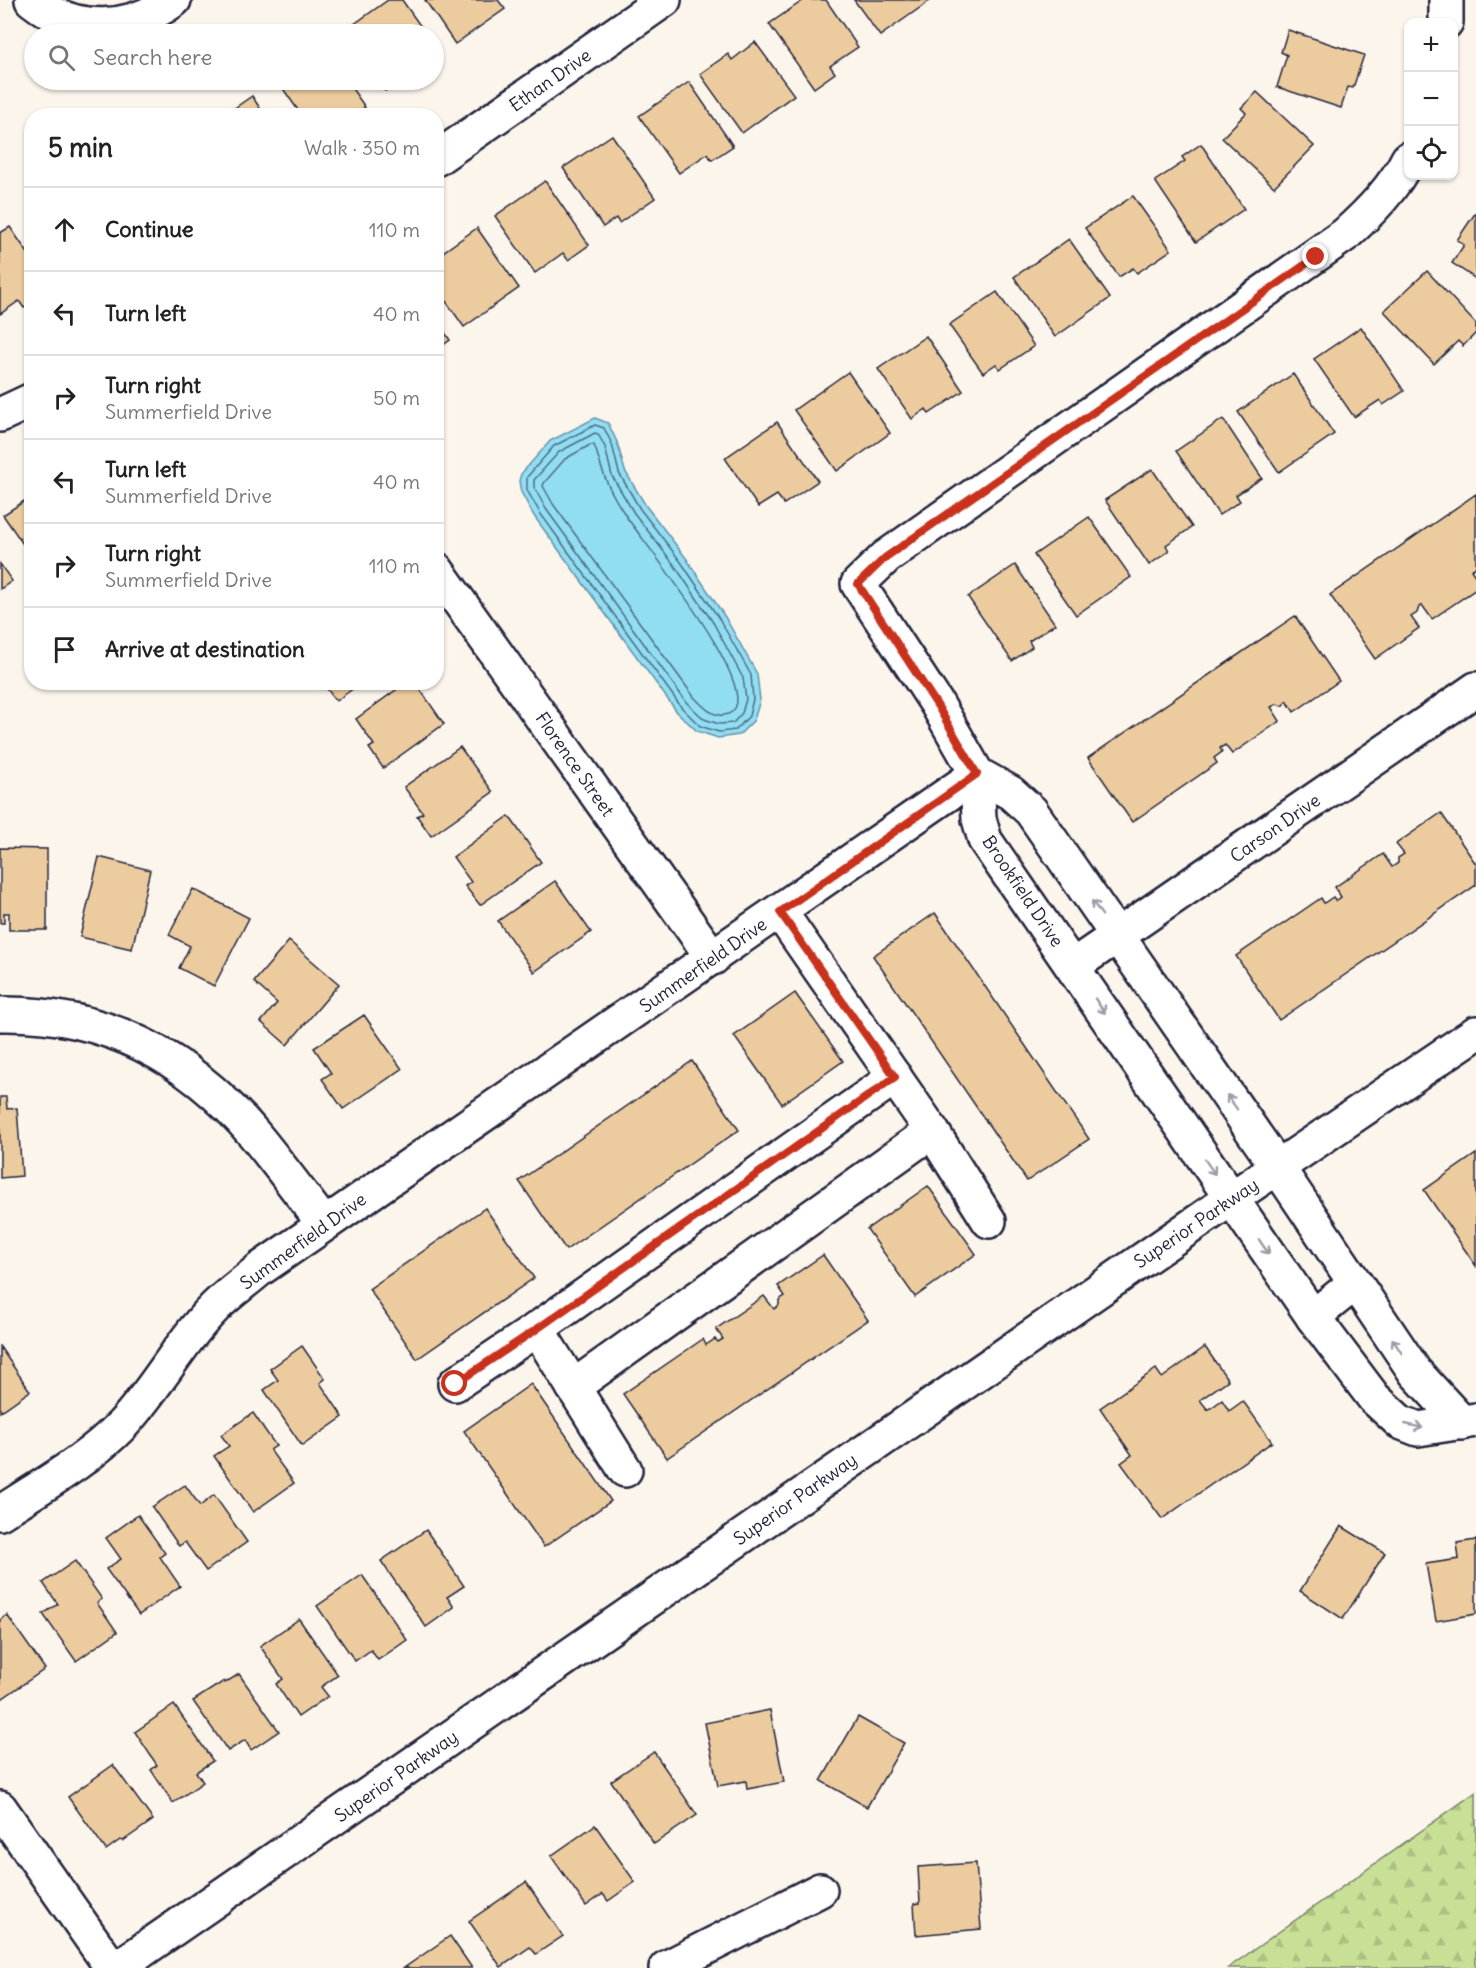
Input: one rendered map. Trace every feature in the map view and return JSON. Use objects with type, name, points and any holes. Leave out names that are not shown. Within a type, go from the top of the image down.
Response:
[{"type":"street","points":[[32,0],[42,8],[75,21],[94,24]]},
{"type":"street","points":[[121,24],[156,13],[174,0]]},
{"type":"street","name":"Ethan Drive","points":[[444,153],[664,0]]},
{"type":"street","points":[[1446,0],[1446,18]]},
{"type":"street","points":[[977,774],[937,705],[858,584],[886,557],[1346,234],[1391,186],[1404,165]]},
{"type":"street","points":[[0,415],[24,404]]},
{"type":"street","name":"Florence Street","points":[[444,580],[713,958]]},
{"type":"street","name":"Carson Drive","points":[[1073,966],[1476,689]]},
{"type":"street","name":"Summerfield Drive","points":[[0,1514],[87,1455],[120,1427],[146,1398],[174,1356],[215,1307],[260,1269],[977,774]]},
{"type":"street","name":"Brookfield Drive","points":[[977,774],[1011,793],[1031,811],[1356,1282],[1414,1372],[1469,1421]]},
{"type":"street","name":"Brookfield Drive","points":[[977,774],[979,819],[985,840],[1313,1317],[1374,1398],[1400,1422],[1418,1429],[1469,1421]]},
{"type":"street","points":[[780,912],[932,1131],[989,1221]]},
{"type":"street","points":[[0,1014],[25,1014],[98,1026],[132,1038],[165,1056],[223,1102],[253,1133],[324,1224]]},
{"type":"street","name":"Superior Parkway","points":[[131,1964],[1232,1198],[1476,1033]]},
{"type":"street","points":[[455,1384],[537,1329],[895,1077]]},
{"type":"street","points":[[573,1387],[932,1131]]},
{"type":"street","points":[[1313,1317],[1356,1282]]},
{"type":"street","points":[[537,1329],[625,1470]]},
{"type":"street","points":[[1374,1398],[1414,1372]]},
{"type":"street","points":[[0,1808],[131,1964]]},
{"type":"street","points":[[666,1968],[820,1890]]},
{"type":"green space","points":[[1476,1792],[1476,1968],[1228,1968]]},
{"type":"water","points":[[595,418],[608,423],[617,442],[625,471],[646,506],[686,558],[725,617],[757,674],[760,700],[754,720],[739,735],[718,738],[697,731],[677,712],[534,516],[521,492],[519,481],[521,474],[550,441]]},
{"type":"building","points":[[388,0],[402,0],[419,24],[354,24]]},
{"type":"building","points":[[425,0],[498,0],[505,9],[455,44],[444,28],[444,24],[441,24]]},
{"type":"building","points":[[804,0],[826,0],[858,47],[830,66],[835,73],[814,88],[769,24]]},
{"type":"building","points":[[854,0],[931,0],[880,36]]},
{"type":"building","points":[[1288,30],[1364,55],[1353,88],[1348,87],[1341,108],[1277,87],[1287,55],[1281,52]]},
{"type":"building","points":[[755,42],[794,95],[742,133],[700,74],[728,54],[732,60]]},
{"type":"building","points":[[689,82],[733,146],[712,160],[707,154],[679,173],[639,116]]},
{"type":"building","points":[[284,90],[353,90],[365,107],[364,108],[296,108]]},
{"type":"building","points":[[1257,92],[1314,146],[1274,187],[1222,138],[1246,113],[1241,108]]},
{"type":"building","points":[[252,96],[260,108],[235,108]]},
{"type":"building","points":[[612,135],[655,198],[619,223],[616,218],[603,227],[563,168]]},
{"type":"building","points":[[1201,144],[1244,209],[1196,242],[1155,181],[1185,161],[1182,157]]},
{"type":"building","points":[[545,181],[589,245],[568,260],[563,253],[535,273],[495,216]]},
{"type":"building","points":[[1133,196],[1171,250],[1137,273],[1133,268],[1119,277],[1085,228]]},
{"type":"building","points":[[1476,212],[1476,279],[1452,263],[1464,245],[1457,240]]},
{"type":"building","points":[[10,227],[24,247],[24,308],[19,301],[0,314],[0,233]]},
{"type":"building","points":[[477,228],[519,288],[464,327],[444,298],[444,251]]},
{"type":"building","points":[[1069,239],[1110,298],[1055,337],[1014,277]]},
{"type":"building","points":[[1427,271],[1476,324],[1476,333],[1463,346],[1458,341],[1434,364],[1384,311]]},
{"type":"building","points":[[997,292],[1034,346],[1000,369],[996,364],[983,373],[949,325]]},
{"type":"building","points":[[1361,327],[1404,391],[1383,405],[1380,400],[1354,417],[1314,359]]},
{"type":"building","points":[[444,331],[450,340],[444,344]]},
{"type":"building","points":[[926,336],[963,391],[929,414],[926,409],[912,419],[878,369]]},
{"type":"building","points":[[848,372],[890,433],[837,471],[794,410]]},
{"type":"building","points":[[1293,374],[1334,434],[1279,472],[1238,412]]},
{"type":"building","points":[[1223,419],[1262,478],[1236,495],[1240,501],[1219,515],[1176,451]]},
{"type":"building","points":[[777,422],[818,481],[784,504],[777,495],[758,507],[725,458]]},
{"type":"building","points":[[1152,469],[1192,527],[1166,545],[1169,551],[1149,565],[1105,500]]},
{"type":"building","points":[[1476,494],[1476,567],[1471,570],[1476,577],[1476,589],[1432,619],[1422,605],[1419,607],[1417,613],[1411,617],[1419,628],[1375,659],[1330,595]]},
{"type":"building","points":[[24,501],[24,545],[3,515]]},
{"type":"building","points":[[1089,517],[1131,577],[1076,615],[1034,555]]},
{"type":"building","points":[[0,564],[12,581],[0,589]]},
{"type":"building","points":[[1015,565],[1055,624],[1029,641],[1032,647],[1012,661],[968,597]]},
{"type":"building","points":[[1295,616],[1339,681],[1294,712],[1287,701],[1282,706],[1277,704],[1271,707],[1280,721],[1232,754],[1225,745],[1220,748],[1222,752],[1214,758],[1217,763],[1132,822],[1088,758]]},
{"type":"building","points":[[328,690],[351,690],[336,701]]},
{"type":"building","points":[[396,690],[421,690],[444,724],[383,768],[369,748],[374,745],[356,719]]},
{"type":"building","points":[[460,747],[493,792],[431,836],[417,816],[423,813],[404,787]]},
{"type":"building","points":[[1441,813],[1476,864],[1476,885],[1279,1020],[1236,956],[1321,898],[1324,903],[1333,897],[1336,901],[1341,897],[1335,887],[1383,854],[1392,867],[1398,863],[1398,858],[1404,854],[1396,844]]},
{"type":"building","points":[[509,816],[541,862],[480,905],[465,886],[471,882],[453,857]]},
{"type":"building","points":[[0,848],[47,849],[47,930],[9,930],[9,913],[4,913],[4,923],[0,923]]},
{"type":"building","points":[[99,857],[150,870],[132,949],[80,937]]},
{"type":"building","points":[[555,881],[591,932],[534,972],[498,921]]},
{"type":"building","points":[[193,889],[249,918],[214,986],[179,968],[190,946],[169,935]]},
{"type":"building","points":[[935,913],[1089,1139],[1027,1181],[873,956]]},
{"type":"building","points":[[289,941],[339,984],[287,1045],[261,1022],[277,1003],[254,982]]},
{"type":"building","points":[[795,993],[843,1061],[782,1104],[734,1036]]},
{"type":"building","points":[[364,1015],[402,1069],[343,1109],[322,1079],[331,1073],[314,1048]]},
{"type":"building","points":[[692,1061],[739,1130],[566,1250],[519,1181]]},
{"type":"building","points":[[0,1097],[6,1097],[7,1109],[17,1108],[22,1176],[0,1178]]},
{"type":"building","points":[[1476,1154],[1476,1266],[1424,1190]]},
{"type":"building","points":[[928,1186],[976,1254],[915,1297],[867,1229]]},
{"type":"building","points":[[485,1208],[534,1278],[417,1359],[369,1289]]},
{"type":"building","points":[[823,1255],[868,1320],[667,1458],[623,1394],[703,1339],[706,1345],[715,1339],[718,1342],[723,1339],[716,1329],[764,1296],[774,1309],[779,1305],[779,1300],[785,1296],[778,1286]]},
{"type":"building","points":[[302,1346],[325,1379],[320,1383],[343,1417],[302,1446],[264,1390],[278,1380],[270,1369]]},
{"type":"building","points":[[0,1347],[30,1391],[0,1412]]},
{"type":"building","points":[[1205,1347],[1228,1380],[1200,1400],[1208,1410],[1222,1400],[1229,1411],[1243,1401],[1272,1442],[1162,1519],[1121,1463],[1132,1455],[1100,1408],[1156,1369],[1162,1378]]},
{"type":"building","points":[[531,1384],[611,1501],[544,1547],[464,1431]]},
{"type":"building","points":[[253,1413],[276,1446],[270,1450],[294,1483],[253,1512],[214,1456],[229,1446],[221,1435]]},
{"type":"building","points":[[185,1485],[200,1506],[214,1495],[247,1542],[206,1571],[185,1542],[179,1546],[152,1507]]},
{"type":"building","points":[[138,1515],[165,1553],[160,1557],[180,1586],[139,1615],[106,1569],[121,1559],[106,1538]]},
{"type":"building","points":[[1341,1526],[1385,1553],[1343,1619],[1300,1591]]},
{"type":"building","points":[[426,1530],[464,1586],[447,1597],[454,1607],[426,1627],[381,1561]]},
{"type":"building","points":[[1476,1540],[1476,1614],[1436,1621],[1426,1564],[1459,1559],[1457,1543]]},
{"type":"building","points":[[75,1561],[102,1599],[97,1603],[117,1632],[76,1661],[43,1614],[58,1604],[43,1583]]},
{"type":"building","points":[[362,1575],[407,1640],[378,1660],[371,1650],[355,1661],[317,1606]]},
{"type":"building","points":[[7,1615],[45,1669],[0,1700],[0,1620]]},
{"type":"building","points":[[299,1619],[338,1675],[321,1687],[328,1696],[298,1717],[276,1684],[283,1679],[260,1646]]},
{"type":"building","points":[[239,1674],[279,1731],[251,1750],[245,1740],[228,1751],[193,1701]]},
{"type":"building","points":[[174,1705],[213,1761],[196,1772],[203,1782],[173,1803],[151,1770],[157,1765],[135,1732]]},
{"type":"building","points":[[770,1710],[784,1782],[747,1789],[746,1781],[718,1786],[705,1723]]},
{"type":"building","points":[[858,1717],[904,1743],[867,1807],[821,1781]]},
{"type":"building","points":[[654,1752],[697,1815],[654,1844],[611,1781]]},
{"type":"building","points":[[113,1765],[153,1820],[106,1850],[68,1797]]},
{"type":"building","points":[[595,1825],[635,1882],[608,1901],[603,1894],[586,1906],[551,1856]]},
{"type":"building","points":[[976,1863],[981,1929],[916,1935],[914,1904],[920,1903],[918,1867]]},
{"type":"building","points":[[526,1882],[563,1936],[536,1954],[530,1947],[501,1967],[469,1921]]},
{"type":"building","points":[[450,1936],[472,1968],[404,1968]]},
{"type":"route","points":[[455,1384],[537,1329],[895,1077],[780,912],[977,774],[937,705],[858,584],[886,557],[1316,257]]}]
